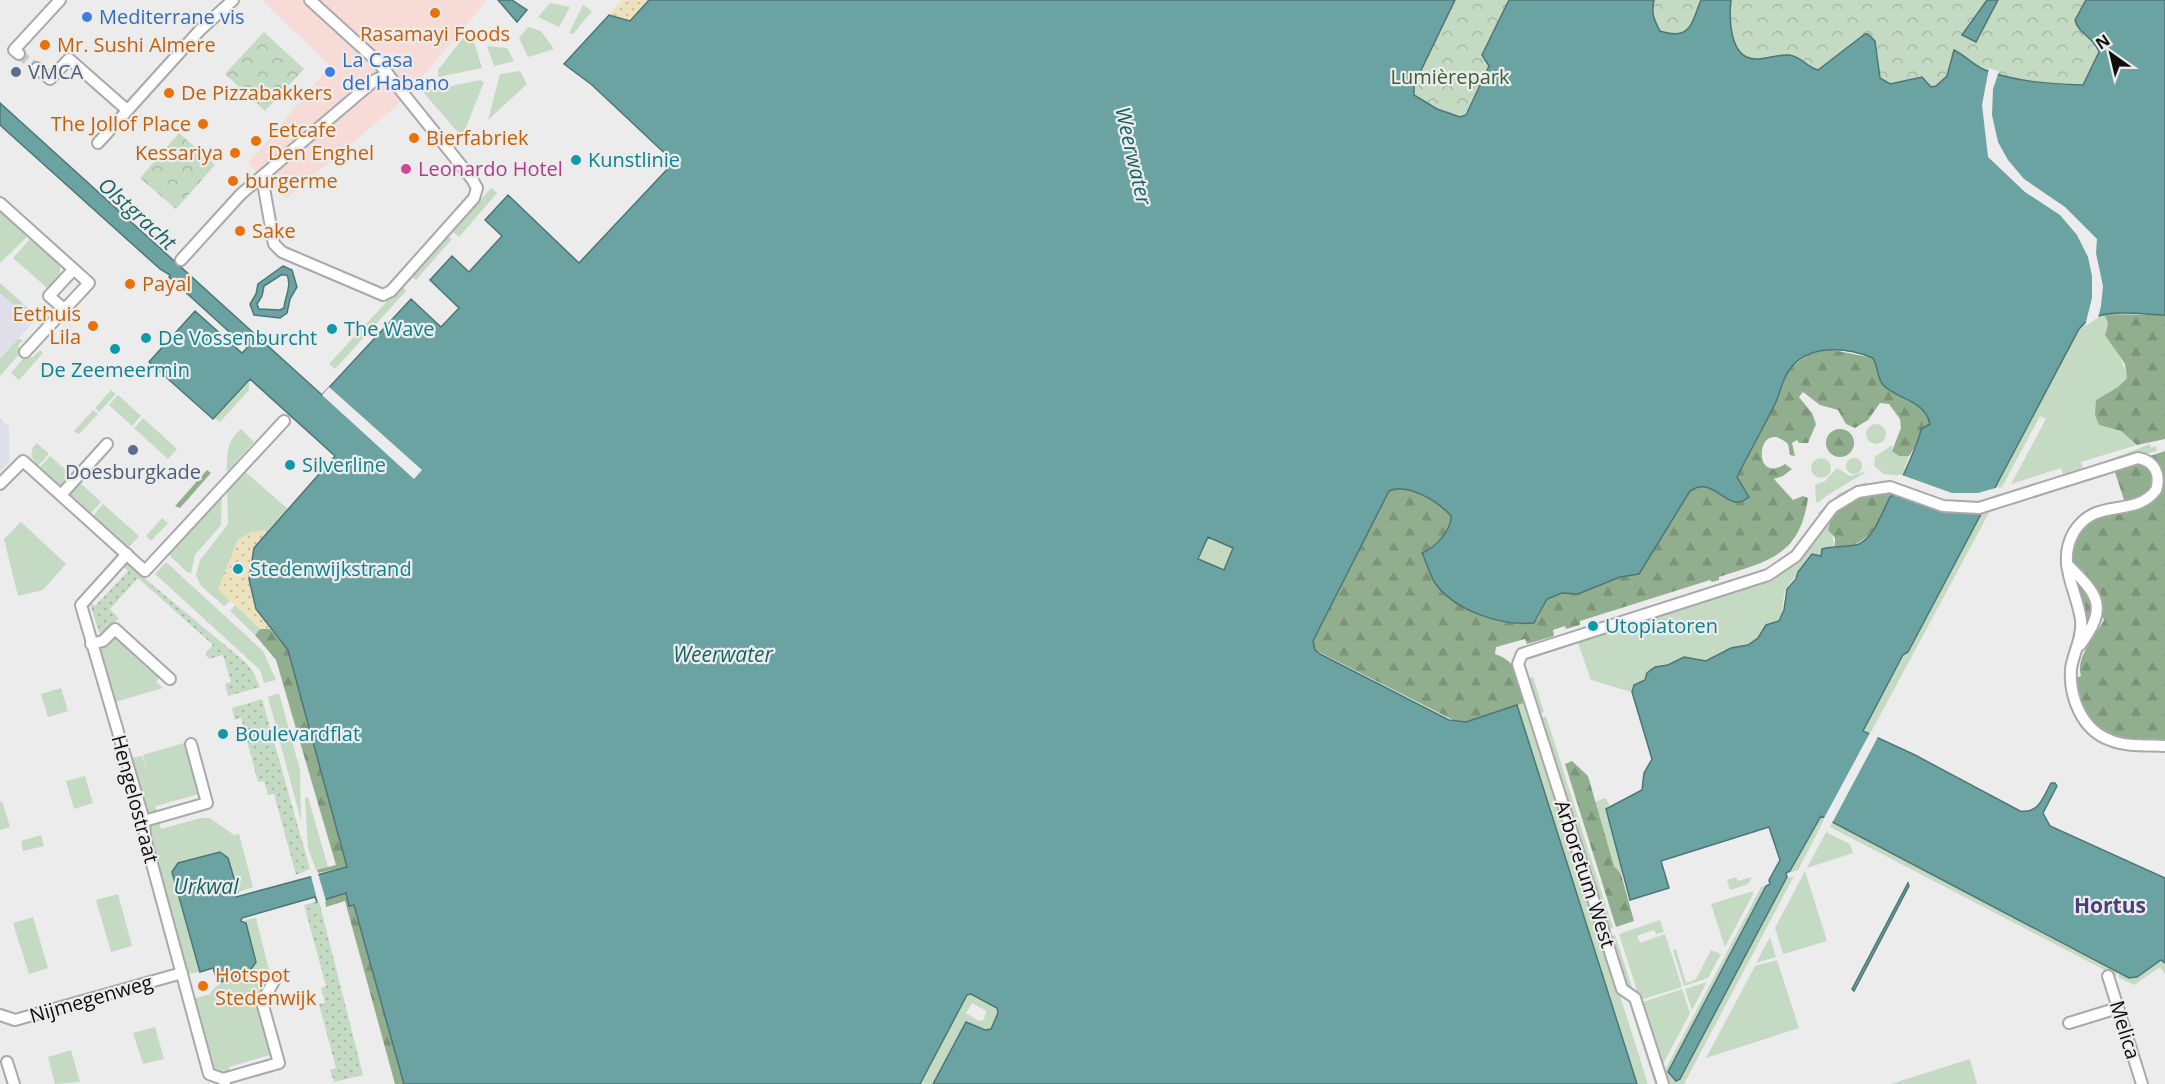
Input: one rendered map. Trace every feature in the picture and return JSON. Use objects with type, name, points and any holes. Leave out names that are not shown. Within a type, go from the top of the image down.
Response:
[{"type":"street","points":[[17,52],[60,0]]},
{"type":"street","points":[[98,142],[199,32],[233,0]]},
{"type":"street","points":[[262,177],[271,236],[274,244],[282,252],[373,293],[383,295],[391,291],[474,198],[477,189],[388,74],[310,0]]},
{"type":"street","points":[[37,68],[50,79],[69,59],[127,110]]},
{"type":"street","points":[[181,260],[241,194],[375,80],[388,74]]},
{"type":"street","points":[[0,203],[89,283],[25,352]]},
{"type":"street","points":[[64,309],[49,296],[73,270]]},
{"type":"street","points":[[0,484],[22,461],[145,571],[284,420]]},
{"type":"street","points":[[61,495],[107,444]]},
{"type":"street","name":"Arboretum West","points":[[1663,1084],[1635,998],[1622,989],[1518,664],[1519,657],[1582,634],[1768,575],[1796,556],[1828,513],[1841,501],[1858,492],[1883,487],[1900,489],[1953,508],[1992,505],[2138,458],[2154,466],[2158,478],[2156,490],[2142,503],[2103,509],[2087,517],[2070,541],[2067,564]]},
{"type":"street","name":"Hengelostraat","points":[[127,554],[81,605],[144,821],[145,838],[209,1074],[224,1082]]},
{"type":"street","points":[[2067,564],[2068,576],[2082,624],[2078,647]]},
{"type":"street","points":[[2067,564],[2090,588],[2098,605],[2096,620],[2078,647],[2072,662],[2071,682],[2076,705],[2083,718],[2093,729],[2109,740],[2165,746]]},
{"type":"street","points":[[91,644],[104,641],[115,629],[170,679]]},
{"type":"street","points":[[144,821],[207,803],[191,744]]},
{"type":"street","name":"Nijmegenweg","points":[[0,1015],[15,1020],[182,973]]},
{"type":"street","name":"Melica","points":[[2108,976],[2142,1084]]},
{"type":"street","points":[[224,1082],[279,1063],[262,1002],[273,981]]},
{"type":"street","points":[[2069,1023],[2118,1008]]},
{"type":"street","points":[[7,1062],[14,1084]]},
{"type":"shaded area","points":[[262,0],[487,0],[402,101],[287,198],[248,163],[330,66]]},
{"type":"shaded area","points":[[0,293],[33,322],[0,359]]},
{"type":"shaded area","points":[[0,417],[9,427],[9,462],[0,471]]},
{"type":"green space","name":"Lumièrepark","points":[[1455,0],[1509,0],[1482,54],[1489,66],[1465,115],[1461,117],[1437,109],[1414,95],[1414,85]]},
{"type":"green space","points":[[1654,0],[1701,0],[1689,28],[1678,34],[1670,34],[1660,31],[1656,23]]},
{"type":"green space","points":[[1731,0],[2086,0],[2077,22],[2078,27],[2090,37],[2099,52],[2083,85],[2044,83],[2005,77],[1981,68],[1954,50],[1947,76],[1936,87],[1931,87],[1922,77],[1890,84],[1880,78],[1878,69],[1818,70],[1793,56],[1756,59],[1747,57],[1735,45],[1732,36]]},
{"type":"green space","points":[[550,3],[570,7],[559,27],[538,17]]},
{"type":"green space","points":[[583,5],[592,11],[573,34],[569,33]]},
{"type":"green space","points":[[528,27],[541,31],[554,49],[528,57],[519,38]]},
{"type":"green space","points":[[264,32],[304,69],[265,111],[225,74]]},
{"type":"green space","points":[[467,33],[467,38],[473,38],[482,68],[438,77],[438,70]]},
{"type":"green space","points":[[487,46],[507,48],[514,61],[494,66]]},
{"type":"green space","points":[[520,71],[527,84],[488,120],[500,74]]},
{"type":"green space","points":[[480,80],[484,82],[462,137],[423,92]]},
{"type":"green space","points":[[179,133],[215,165],[176,209],[140,178]]},
{"type":"green space","points":[[491,188],[497,193],[459,237],[453,232]]},
{"type":"green space","points":[[0,208],[30,234],[0,263]]},
{"type":"green space","points":[[448,236],[452,239],[416,280],[411,276]]},
{"type":"green space","points":[[30,239],[33,242],[35,239],[60,263],[60,279],[50,288],[13,258]]},
{"type":"green space","points":[[0,283],[38,317],[33,322],[0,293]]},
{"type":"green space","points":[[402,285],[406,291],[335,369],[329,364]]},
{"type":"green space","points":[[2104,314],[2108,323],[2105,330],[2127,378],[2118,387],[2096,400],[2099,425],[2121,431],[2137,445],[2081,462],[2083,468],[2063,474],[2061,468],[2011,484],[2046,419],[2040,416],[2002,487],[1995,489],[2079,329],[2091,318]]},
{"type":"green space","points":[[2104,314],[2165,315],[2165,439],[2137,445],[2121,431],[2099,425],[2095,415],[2096,400],[2118,387],[2127,378],[2125,364],[2105,335],[2108,323]]},
{"type":"green space","points":[[18,339],[23,340],[18,346],[21,352],[0,376],[0,359]]},
{"type":"green space","points":[[1828,349],[1873,358],[1884,385],[1923,411],[1930,424],[1909,456],[1899,456],[1892,451],[1901,428],[1900,419],[1889,404],[1880,403],[1868,420],[1855,428],[1846,424],[1838,410],[1820,405],[1803,392],[1799,397],[1812,413],[1816,424],[1808,443],[1799,443],[1797,440],[1792,443],[1795,456],[1790,455],[1788,444],[1777,437],[1769,438],[1762,452],[1767,466],[1774,469],[1785,464],[1792,469],[1774,479],[1793,500],[1803,496],[1808,498],[1798,533],[1789,544],[1767,560],[1719,577],[1719,580],[1712,582],[1710,580],[1580,621],[1580,625],[1553,630],[1554,636],[1527,644],[1525,639],[1496,647],[1495,654],[1503,657],[1514,667],[1527,702],[1466,722],[1457,722],[1315,650],[1313,641],[1389,490],[1397,488],[1414,491],[1439,505],[1451,516],[1449,527],[1442,538],[1422,553],[1433,580],[1446,594],[1457,602],[1482,613],[1537,620],[1547,599],[1562,593],[1578,594],[1620,577],[1639,574],[1690,491],[1699,485],[1706,485],[1727,499],[1746,500],[1748,495],[1737,477],[1777,400],[1789,369],[1809,354]]},
{"type":"green space","points":[[40,350],[43,353],[19,380],[11,373],[27,354],[32,358]]},
{"type":"green space","points":[[249,381],[249,390],[220,422],[214,418]]},
{"type":"green space","points":[[111,390],[116,394],[99,412],[95,408]]},
{"type":"green space","points":[[118,395],[141,416],[132,426],[109,405]]},
{"type":"green space","points":[[93,410],[98,414],[79,434],[74,431]]},
{"type":"green space","points":[[143,418],[177,449],[168,459],[134,428]]},
{"type":"green space","points":[[1876,424],[1883,427],[1886,434],[1883,441],[1876,444],[1869,441],[1866,434],[1869,427]]},
{"type":"green space","points":[[241,429],[254,442],[227,472],[227,454],[230,444]]},
{"type":"green space","points":[[1840,429],[1850,433],[1854,443],[1850,453],[1840,457],[1830,453],[1826,443],[1830,433]]},
{"type":"green space","points":[[37,443],[49,454],[38,466],[31,456],[33,447]]},
{"type":"green space","points":[[2150,444],[2151,448],[2156,446],[2157,451],[2108,464],[2106,461]]},
{"type":"green space","points":[[1892,445],[1892,451],[1909,456],[1902,476],[1884,474],[1874,466],[1875,457]]},
{"type":"green space","points":[[2165,451],[2165,743],[2130,741],[2098,729],[2081,707],[2074,679],[2081,676],[2080,669],[2084,654],[2104,620],[2074,564],[2071,549],[2076,536],[2086,525],[2116,508],[2159,492],[2147,457]]},
{"type":"green space","points":[[50,456],[74,477],[61,488],[38,469]]},
{"type":"green space","points":[[1821,458],[1828,461],[1831,468],[1828,475],[1821,478],[1814,475],[1811,468],[1814,461]]},
{"type":"green space","points":[[1854,458],[1862,466],[1854,474],[1846,466]]},
{"type":"green space","points":[[2133,461],[2148,465],[2155,481],[2148,495],[2125,503],[2114,469]]},
{"type":"green space","points":[[1837,468],[1850,476],[1867,471],[1818,503],[1816,502],[1815,485],[1825,481]]},
{"type":"green space","points":[[242,469],[288,509],[268,530],[252,532],[218,589],[230,601],[224,606],[201,586],[196,575],[200,560],[228,524],[227,485]]},
{"type":"green space","points":[[207,470],[211,473],[180,508],[175,506]]},
{"type":"green space","points":[[78,481],[101,502],[91,513],[69,497]]},
{"type":"green space","points":[[1866,482],[1867,486],[1821,515],[1818,513],[1840,493]]},
{"type":"green space","points":[[222,491],[221,525],[195,555],[191,573],[187,572],[166,552]]},
{"type":"green space","points":[[1881,492],[1895,493],[1872,531],[1857,543],[1835,546],[1835,538],[1828,530],[1833,511],[1861,495]]},
{"type":"green space","points":[[103,504],[139,536],[127,549],[92,517]]},
{"type":"green space","points":[[1991,509],[1870,734],[1863,731],[1983,511]]},
{"type":"green space","points":[[1833,515],[1829,525],[1835,546],[1830,546],[1790,583],[1784,594],[1781,616],[1773,623],[1766,625],[1758,638],[1748,645],[1731,648],[1706,661],[1684,657],[1668,665],[1655,667],[1647,673],[1645,680],[1634,685],[1632,692],[1591,680],[1577,640],[1761,581]]},
{"type":"green space","points":[[162,518],[168,523],[151,541],[146,536]]},
{"type":"green space","points":[[21,522],[66,564],[43,590],[18,596],[4,539]]},
{"type":"green space","points":[[1208,537],[1234,549],[1224,570],[1198,559]]},
{"type":"green space","points":[[125,562],[244,661],[252,670],[260,687],[228,696],[225,684],[231,682],[223,655],[209,659],[205,654],[213,645],[138,578],[110,609],[119,618],[100,635],[89,601],[95,606],[128,571],[122,565]]},
{"type":"green space","points":[[166,562],[263,651],[276,680],[264,683],[260,670],[155,574]]},
{"type":"green space","points":[[2070,571],[2091,595],[2093,619],[2084,621]]},
{"type":"green space","points":[[235,605],[260,629],[255,635],[230,611]]},
{"type":"green space","points":[[260,629],[270,629],[288,650],[347,867],[318,873],[316,870],[336,865],[276,660],[255,635]]},
{"type":"green space","points":[[112,638],[119,640],[159,678],[156,682],[163,688],[115,702],[100,649]]},
{"type":"green space","points":[[1533,677],[1544,712],[1538,714],[1527,679]]},
{"type":"green space","points":[[61,688],[68,711],[48,717],[41,694]]},
{"type":"green space","points":[[279,693],[300,770],[301,821],[268,697]]},
{"type":"green space","points":[[262,699],[310,869],[296,875],[274,794],[268,795],[264,781],[258,782],[241,718],[235,720],[232,708]]},
{"type":"green space","points":[[1527,702],[1648,1084],[1637,1084],[1519,710],[1507,709]]},
{"type":"green space","points":[[1546,716],[1613,928],[1606,929],[1540,719]]},
{"type":"green space","points":[[184,743],[199,794],[156,806],[157,814],[152,815],[145,812],[131,758],[142,756],[147,771],[143,755]]},
{"type":"green space","points":[[1572,761],[1588,776],[1614,866],[1621,874],[1634,921],[1616,927],[1565,764]]},
{"type":"green space","points":[[85,776],[93,803],[74,809],[66,781]]},
{"type":"green space","points":[[308,797],[328,867],[316,870],[308,848],[305,798]]},
{"type":"green space","points":[[1605,798],[1610,805],[1608,806],[1623,870],[1621,874],[1614,866],[1595,802]]},
{"type":"green space","points":[[2,801],[10,827],[0,830],[0,802]]},
{"type":"green space","points":[[1820,815],[1825,818],[1798,870],[1786,874],[1791,871]]},
{"type":"green space","points":[[201,818],[210,818],[234,835],[239,834],[253,887],[238,892],[228,858],[172,872],[200,972],[185,974],[149,837],[148,825],[159,821],[161,829]]},
{"type":"green space","points":[[1832,822],[2118,972],[2116,976],[1830,827]]},
{"type":"green space","points":[[1826,832],[1850,844],[1853,853],[1807,868]]},
{"type":"green space","points":[[41,835],[44,846],[23,851],[21,841]]},
{"type":"green space","points":[[1805,871],[1827,941],[1783,954],[1775,928]]},
{"type":"green space","points":[[1794,876],[1684,1084],[1666,1084],[1663,1074],[1761,887],[1770,884],[1766,886],[1698,1014],[1676,1080],[1680,1079],[1787,878]]},
{"type":"green space","points":[[1736,877],[1738,881],[1752,877],[1748,884],[1730,890],[1727,880]]},
{"type":"green space","points":[[1753,891],[1753,894],[1725,947],[1711,904]]},
{"type":"green space","points":[[346,893],[354,904],[404,1084],[395,1084],[345,901],[326,907],[325,899]]},
{"type":"green space","points":[[118,894],[132,946],[111,952],[96,900]]},
{"type":"green space","points":[[319,901],[363,1075],[334,1082],[330,1070],[336,1068],[319,1004],[325,1003],[321,988],[326,986],[304,905]]},
{"type":"green space","points":[[33,917],[48,968],[29,974],[13,923]]},
{"type":"green space","points":[[256,918],[271,978],[260,995],[258,1003],[273,1054],[229,1067],[230,1072],[221,1074],[213,1069],[192,999],[210,994],[220,984],[245,972],[256,962],[245,920]]},
{"type":"green space","points":[[1660,920],[1664,932],[1656,934],[1654,930],[1637,936],[1640,943],[1665,934],[1682,987],[1640,1000],[1619,934]]},
{"type":"green space","points":[[1615,935],[1633,990],[1624,985],[1609,937]]},
{"type":"green space","points":[[1770,937],[1776,957],[1756,963]]},
{"type":"green space","points":[[1676,949],[1686,983],[1696,979],[1711,950],[1721,954],[1708,978],[1684,986],[1673,950]]},
{"type":"green space","points":[[1777,960],[1799,1028],[1706,1058],[1755,966]]},
{"type":"green space","points":[[2160,960],[2165,963],[2165,974],[2160,967],[2134,985],[2118,977],[2120,973],[2131,978],[2139,976]]},
{"type":"green space","points":[[1707,982],[1692,1010],[1685,989]]},
{"type":"green space","points":[[1682,989],[1690,1013],[1661,1068],[1640,1003]]},
{"type":"green space","points":[[971,994],[997,1008],[998,1013],[991,1029],[985,1030],[941,1071],[933,1084],[920,1084],[967,995]],"holes":[[[972,1003],[986,1011],[984,1020],[979,1021],[966,1013]]]},
{"type":"green space","points":[[1635,1007],[1659,1084],[1655,1084],[1631,1009]]},
{"type":"green space","points":[[155,1027],[164,1059],[143,1064],[133,1033]]},
{"type":"green space","points":[[71,1050],[80,1082],[55,1084],[48,1057]]},
{"type":"green space","points":[[1970,1059],[1977,1084],[1891,1084]]},
{"type":"sand","points":[[622,0],[649,0],[630,22],[609,15]]},
{"type":"sand","name":"Stedenwijkstrand","points":[[268,530],[254,548],[263,621],[270,629],[260,629],[218,589],[238,539],[252,532]]},
{"type":"water","points":[[498,0],[512,0],[527,10],[517,22]]},
{"type":"water","name":"Weerwater","points":[[649,0],[1455,0],[1414,85],[1414,95],[1437,109],[1460,117],[1466,115],[1489,66],[1482,55],[1509,0],[1654,0],[1654,16],[1660,31],[1678,34],[1684,32],[1692,23],[1701,0],[1731,0],[1730,17],[1733,36],[1740,52],[1747,57],[1760,59],[1789,55],[1797,57],[1818,70],[1868,34],[1875,41],[1880,78],[1890,84],[1922,77],[1931,87],[1936,86],[1947,76],[1954,50],[1981,68],[1997,74],[2034,82],[2083,85],[2099,52],[2094,43],[2079,29],[2075,20],[2086,0],[2165,0],[2165,315],[2107,314],[2096,317],[2079,329],[1908,652],[1903,655],[1863,731],[1915,755],[2020,811],[2032,810],[2036,807],[2051,783],[2055,783],[2057,786],[2043,813],[2050,826],[2165,878],[2165,963],[2161,960],[2137,977],[2129,978],[1821,816],[1790,871],[1786,873],[1787,877],[1680,1079],[1676,1081],[1668,1072],[1766,886],[1770,884],[1769,880],[1780,860],[1769,827],[1661,861],[1669,888],[1630,900],[1606,809],[1642,790],[1644,773],[1652,759],[1632,692],[1634,685],[1645,680],[1647,673],[1655,667],[1668,665],[1684,657],[1706,661],[1731,648],[1748,645],[1758,638],[1766,625],[1779,621],[1784,610],[1787,589],[1812,554],[1821,556],[1822,549],[1859,544],[1869,535],[1890,497],[1895,494],[1921,429],[1930,424],[1922,409],[1883,385],[1873,358],[1851,351],[1827,350],[1805,356],[1788,372],[1776,402],[1737,477],[1749,497],[1741,502],[1734,502],[1707,487],[1699,487],[1690,491],[1639,574],[1620,577],[1578,594],[1562,593],[1547,599],[1534,623],[1507,622],[1480,615],[1466,609],[1444,593],[1433,580],[1422,553],[1442,538],[1449,527],[1451,516],[1439,505],[1422,495],[1405,489],[1396,489],[1389,491],[1313,641],[1315,650],[1320,654],[1449,720],[1466,722],[1517,705],[1637,1084],[933,1084],[966,1022],[985,1030],[991,1029],[998,1013],[997,1008],[971,994],[967,995],[920,1084],[404,1084],[354,905],[349,906],[346,893],[317,902],[315,897],[242,918],[241,921],[246,923],[256,962],[249,972],[218,983],[213,968],[200,972],[172,872],[178,863],[220,852],[228,858],[238,892],[234,893],[236,897],[347,867],[288,650],[256,609],[249,579],[254,548],[335,456],[250,379],[213,419],[149,362],[195,311],[242,353],[247,348],[169,277],[170,275],[160,269],[0,125],[0,103],[322,395],[411,299],[441,327],[459,308],[430,280],[452,256],[469,272],[502,236],[485,220],[508,195],[579,263],[674,162],[592,85],[564,64],[609,15],[630,21]],"holes":[[[1208,537],[1233,548],[1224,570],[1198,559]]]},
{"type":"water","points":[[1987,0],[1998,0],[1976,42],[1962,35]]},
{"type":"water","points":[[283,266],[292,270],[297,287],[290,299],[287,313],[280,318],[254,315],[250,304],[256,294],[258,284]],"holes":[[[281,275],[287,275],[289,287],[284,308],[280,310],[259,309],[257,304],[264,286]]]},
{"type":"water","points":[[1908,883],[1909,886],[1854,991],[1852,989]]},
{"type":"pier","points":[[1989,68],[1999,71],[1993,89],[1992,115],[1998,142],[2008,160],[2024,179],[2065,207],[2097,239],[2096,253],[2103,286],[2101,306],[2098,318],[2085,326],[2092,298],[2092,276],[2088,257],[2077,235],[2060,215],[2025,192],[1988,157],[1982,105]]},
{"type":"pier","points":[[329,387],[422,470],[414,479],[322,395]]},
{"type":"pier","points":[[1899,474],[1952,493],[1978,493],[1999,487],[1986,511],[1953,513],[1892,492]]},
{"type":"pier","points":[[1871,731],[1879,735],[1831,825],[1823,820]]},
{"type":"pier","points":[[317,870],[326,901],[318,903],[310,872]]},
{"type":"tunnel","points":[[19,54],[37,68]]},
{"type":"place","name":"Rasamayi Foods","points":[[435,13]]},
{"type":"place","name":"Mediterrane vis","points":[[87,17]]},
{"type":"place","name":"Mr. Sushi Almere","points":[[45,45]]},
{"type":"place","name":"VMCA","points":[[16,72]]},
{"type":"place","name":"La Casa del Habano","points":[[330,72]]},
{"type":"place","name":"De Pizzabakkers","points":[[169,93]]},
{"type":"place","name":"The Jollof Place","points":[[203,124]]},
{"type":"place","name":"Bierfabriek","points":[[414,138]]},
{"type":"place","name":"Eetcafe Den Enghel","points":[[256,141]]},
{"type":"place","name":"Kessariya","points":[[235,153]]},
{"type":"place","name":"Kunstlinie","points":[[576,160]]},
{"type":"place","name":"Leonardo Hotel","points":[[406,169]]},
{"type":"place","name":"burgerme","points":[[233,181]]},
{"type":"place","name":"Sake","points":[[240,231]]},
{"type":"place","name":"Payal","points":[[130,284]]},
{"type":"place","name":"Eethuis Lila","points":[[93,326]]},
{"type":"place","name":"The Wave","points":[[332,329]]},
{"type":"place","name":"De Vossenburcht","points":[[146,338]]},
{"type":"place","name":"De Zeemeermin","points":[[115,349]]},
{"type":"place","name":"Doesburgkade","points":[[133,450]]},
{"type":"place","name":"Silverline","points":[[290,465]]},
{"type":"place","name":"Stedenwijkstrand","points":[[238,569]]},
{"type":"place","name":"Utopiatoren","points":[[1593,626]]},
{"type":"place","name":"Boulevardflat","points":[[223,734]]},
{"type":"place","name":"Hotspot Stedenwijk","points":[[203,986]]},
{"type":"district","name":"Hortus","points":[[2110,906]]},
{"type":"water label","name":"Olstgracht","points":[[137,214]]},
{"type":"water label","name":"Urkwal","points":[[206,887]]}]
